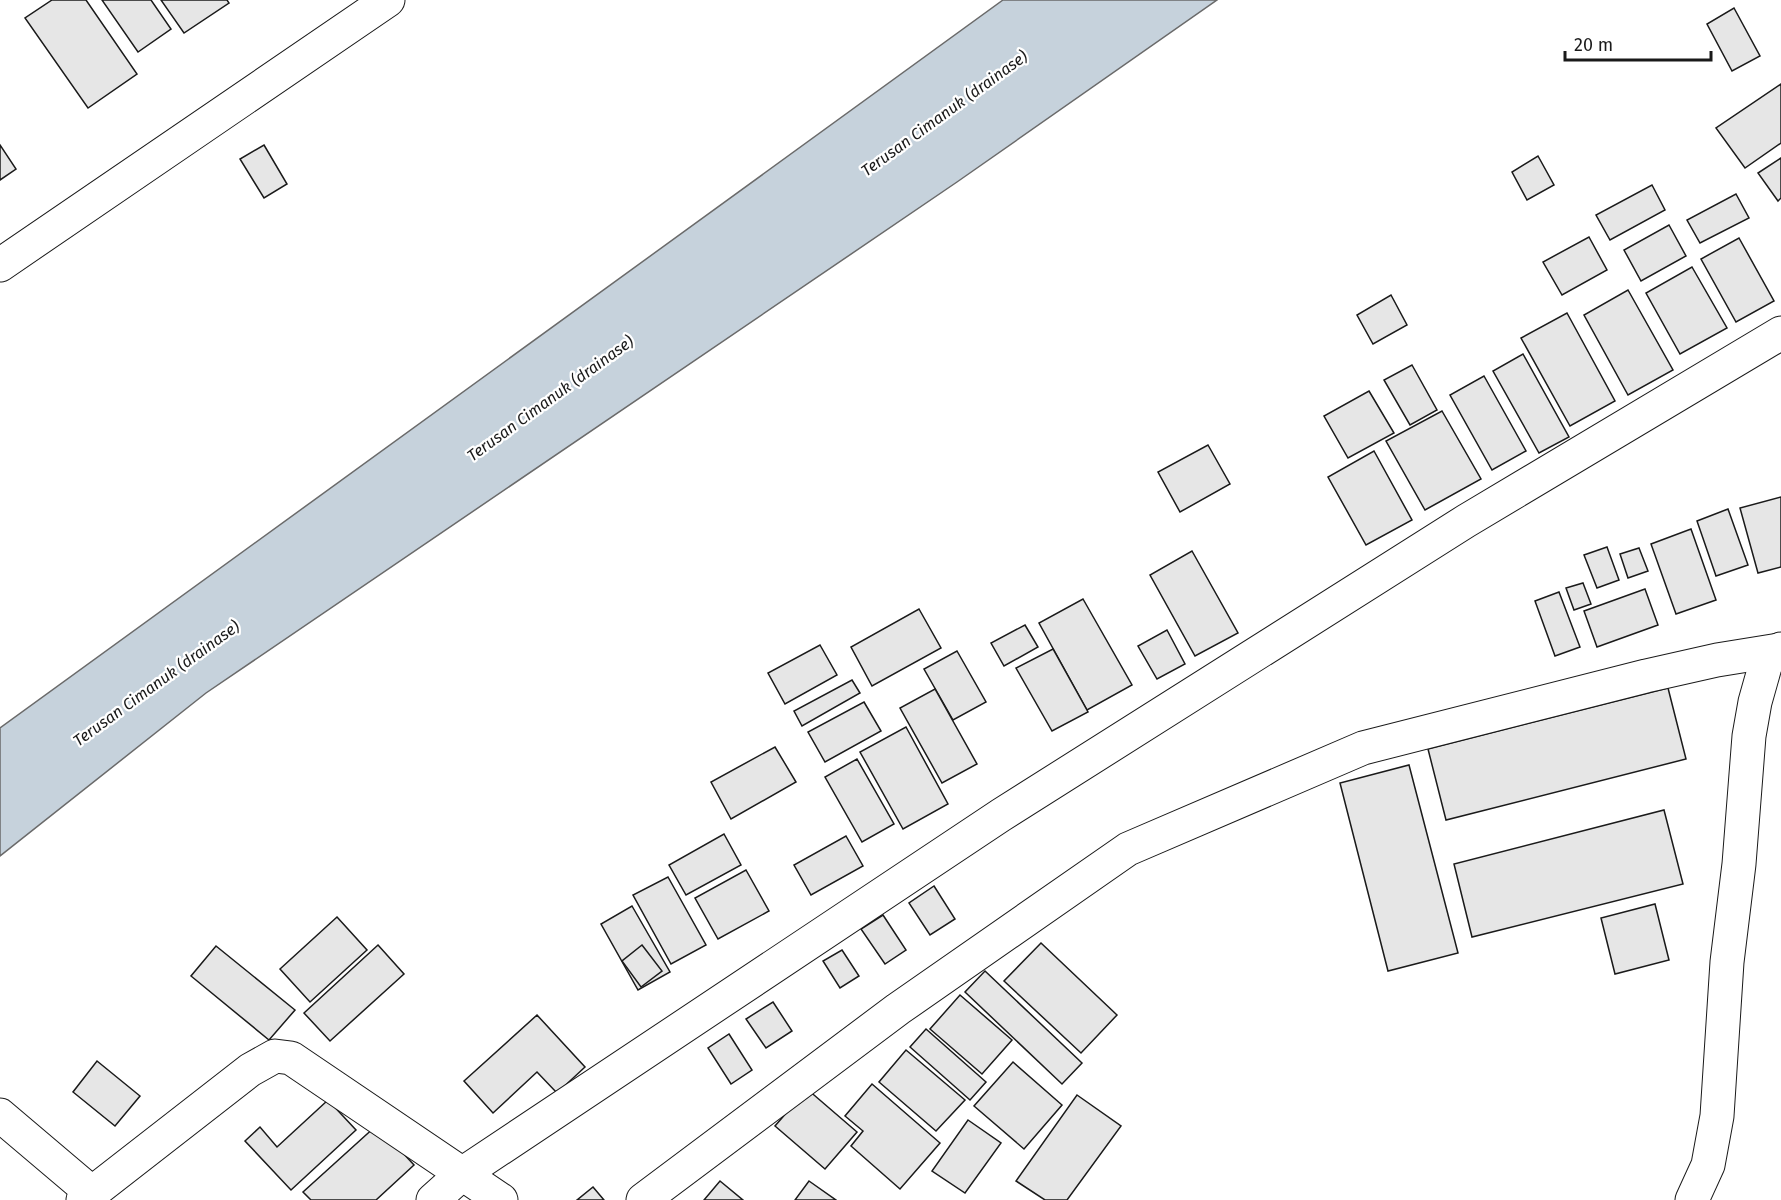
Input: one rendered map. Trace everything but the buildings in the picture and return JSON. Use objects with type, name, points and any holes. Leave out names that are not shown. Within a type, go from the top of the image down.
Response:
[{"type":"street","points":[[0,265],[388,0]]},
{"type":"street","points":[[433,1200],[462,1174],[1011,808],[1466,521],[1781,333]]},
{"type":"street","points":[[643,1200],[898,1009],[1128,849],[1363,748],[1656,674],[1780,649]]},
{"type":"street","points":[[1692,1200],[1708,1165],[1717,1116],[1727,962],[1739,864],[1749,736],[1755,702],[1766,663],[1780,649]]},
{"type":"street","points":[[0,1115],[88,1196],[250,1070],[275,1056],[291,1058],[501,1200]]},
{"type":"water","name":"Terusan Cimanuk (drainase)","points":[[1003,0],[1217,0],[957,182],[206,693],[0,856],[0,728]]}]
